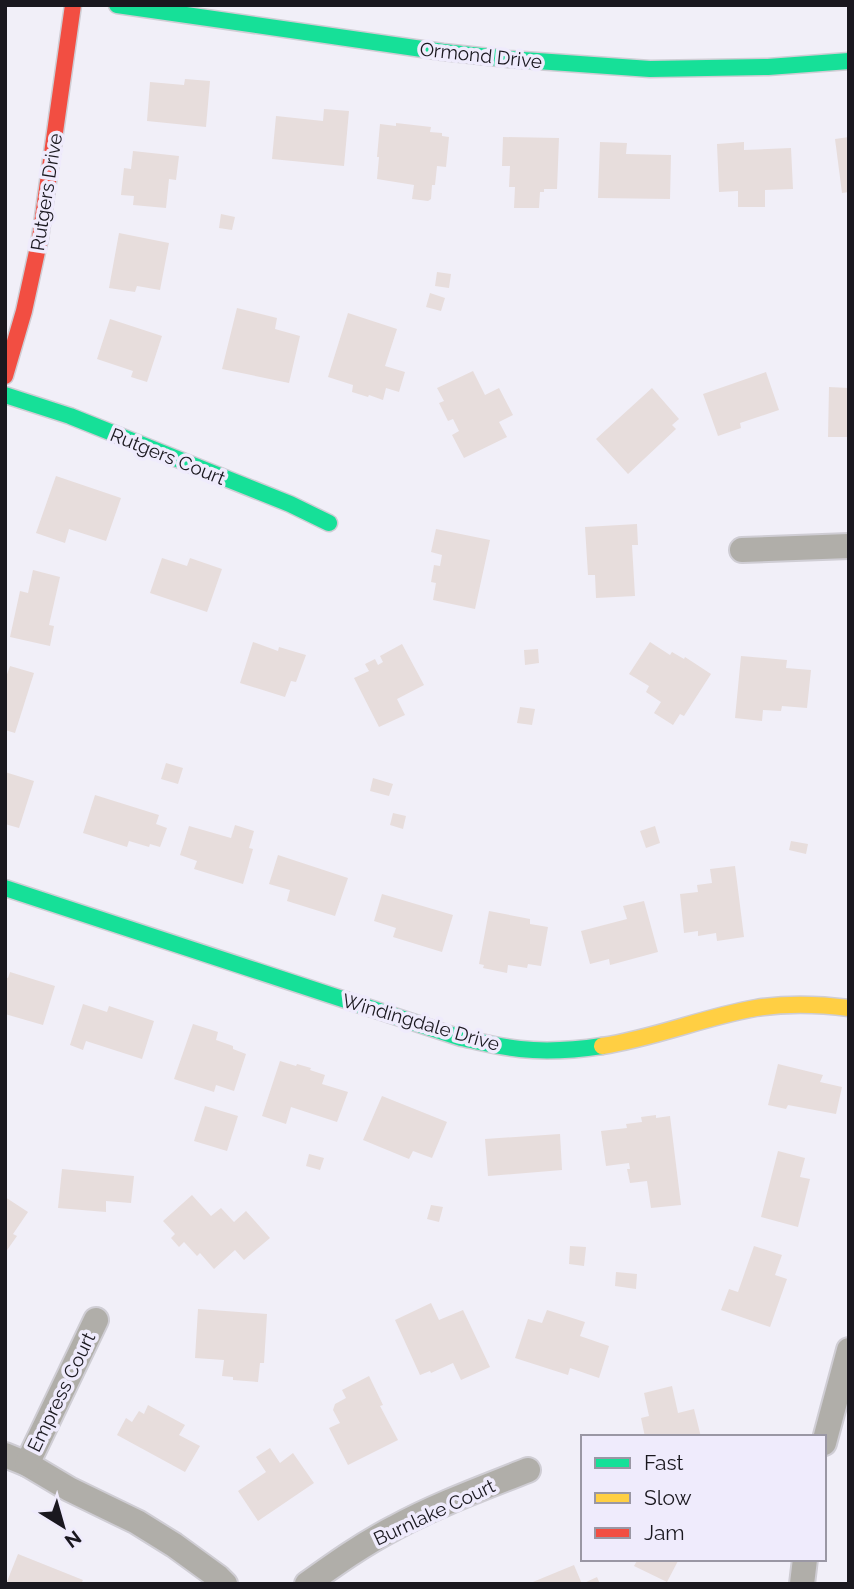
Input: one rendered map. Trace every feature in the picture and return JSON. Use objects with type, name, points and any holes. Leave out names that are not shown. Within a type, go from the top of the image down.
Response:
[{"type":"street","name":"Rutgers Drive","points":[[5,376],[24,312],[40,238],[73,5]]},
{"type":"street","name":"Ormond Drive","points":[[117,5],[509,60],[650,69],[849,61]]},
{"type":"street","name":"Rutgers Court","points":[[5,395],[83,422],[290,504],[329,523]]},
{"type":"street","points":[[742,550],[849,546]]},
{"type":"street","name":"Windingdale Drive","points":[[5,888],[461,1038],[528,1050],[608,1045],[746,1010],[792,1003],[849,1008]]},
{"type":"street","name":"Empress Court","points":[[16,1459],[96,1320]]},
{"type":"street","points":[[826,1436],[849,1350]]},
{"type":"street","points":[[16,1459],[69,1489],[137,1522],[174,1545],[225,1584]]},
{"type":"street","name":"Burnlake Court","points":[[307,1584],[368,1542],[397,1526],[528,1470]]},
{"type":"street","points":[[802,1584],[805,1561]]},
{"type":"building","points":[[185,79],[210,81],[206,127],[147,121],[150,82],[184,85]]},
{"type":"building","points":[[324,109],[349,111],[344,166],[272,159],[276,116],[323,121]]},
{"type":"building","points":[[396,123],[431,127],[430,132],[449,137],[446,167],[437,166],[435,185],[432,185],[431,199],[428,201],[412,199],[414,185],[377,179],[380,124],[396,126]]},
{"type":"building","points":[[503,137],[559,138],[557,189],[544,189],[544,192],[540,192],[539,208],[514,208],[515,187],[509,187],[510,166],[502,166]]},
{"type":"building","points":[[849,137],[849,192],[842,193],[835,139]]},
{"type":"building","points":[[600,142],[627,143],[626,154],[671,155],[670,199],[598,198]]},
{"type":"building","points":[[744,142],[744,150],[791,148],[793,189],[765,190],[765,207],[738,207],[738,191],[719,192],[717,144]]},
{"type":"building","points":[[133,151],[179,156],[176,180],[169,179],[166,208],[133,205],[134,196],[121,195],[124,168],[131,169]]},
{"type":"building","points":[[221,214],[235,217],[232,230],[219,228]]},
{"type":"building","points":[[119,233],[169,243],[160,290],[137,286],[135,292],[109,288]]},
{"type":"building","points":[[437,272],[451,274],[449,288],[435,286]]},
{"type":"building","points":[[430,293],[445,298],[441,311],[426,307]]},
{"type":"building","points":[[237,308],[277,318],[275,329],[300,336],[289,383],[222,369]]},
{"type":"building","points":[[348,313],[397,329],[385,366],[405,372],[399,392],[386,388],[383,400],[369,395],[368,397],[352,392],[353,385],[328,377]]},
{"type":"building","points":[[110,319],[162,336],[147,382],[131,377],[133,371],[97,359]]},
{"type":"building","points":[[473,371],[485,395],[499,388],[513,415],[499,422],[507,437],[464,458],[452,435],[459,431],[453,419],[448,421],[439,403],[444,401],[437,388]]},
{"type":"building","points":[[766,372],[779,410],[740,423],[741,428],[718,436],[703,394]]},
{"type":"building","points":[[829,387],[849,388],[849,437],[828,437]]},
{"type":"building","points":[[652,388],[679,419],[672,425],[676,429],[628,474],[596,439]]},
{"type":"building","points":[[56,476],[121,498],[106,541],[69,529],[65,543],[36,533]]},
{"type":"building","points":[[637,524],[638,545],[632,545],[635,596],[596,598],[595,575],[588,575],[585,527]]},
{"type":"building","points":[[436,529],[490,540],[475,609],[433,600],[436,583],[431,582],[434,565],[440,566],[442,555],[431,552]]},
{"type":"building","points":[[162,558],[187,566],[190,558],[222,569],[207,612],[150,593]]},
{"type":"building","points":[[33,570],[60,577],[49,625],[54,626],[50,646],[10,637],[20,591],[28,593]]},
{"type":"building","points":[[253,642],[278,651],[279,647],[306,655],[296,682],[291,681],[285,697],[240,683]]},
{"type":"building","points":[[650,642],[670,655],[672,652],[684,659],[685,657],[711,674],[684,716],[680,714],[673,725],[654,713],[661,702],[646,692],[649,686],[629,674]]},
{"type":"building","points":[[402,644],[424,685],[397,699],[405,715],[379,727],[354,678],[369,671],[365,664],[375,659],[378,665],[383,662],[380,656]]},
{"type":"building","points":[[538,649],[539,663],[525,665],[524,650]]},
{"type":"building","points":[[741,656],[787,660],[786,668],[811,670],[807,708],[782,706],[781,711],[763,710],[762,721],[735,718]]},
{"type":"building","points":[[10,666],[34,673],[15,733],[5,730],[5,680]]},
{"type":"building","points":[[520,707],[535,709],[532,725],[517,723]]},
{"type":"building","points":[[166,763],[183,768],[178,784],[161,779]]},
{"type":"building","points":[[5,772],[34,781],[19,828],[5,824]]},
{"type":"building","points":[[373,778],[393,784],[389,796],[370,791]]},
{"type":"building","points":[[95,795],[159,815],[156,824],[167,828],[160,847],[129,841],[127,847],[83,833]]},
{"type":"building","points":[[393,813],[406,816],[403,829],[390,825]]},
{"type":"building","points":[[235,825],[254,831],[249,848],[253,849],[243,884],[194,869],[197,861],[180,855],[189,826],[231,838]]},
{"type":"building","points":[[655,826],[660,843],[646,848],[640,831]]},
{"type":"building","points":[[791,841],[808,844],[806,854],[789,850]]},
{"type":"building","points":[[278,855],[348,878],[335,916],[287,901],[290,890],[269,884]]},
{"type":"building","points":[[735,866],[744,937],[717,941],[716,933],[698,936],[698,931],[684,933],[680,894],[698,892],[697,885],[712,883],[710,869]]},
{"type":"building","points":[[382,894],[453,915],[442,952],[393,937],[396,928],[374,921]]},
{"type":"building","points":[[644,901],[658,952],[610,965],[609,959],[590,964],[581,931],[627,919],[623,906]]},
{"type":"building","points":[[489,911],[530,919],[530,924],[548,927],[541,966],[528,964],[527,968],[508,965],[507,973],[483,968],[484,965],[479,964]]},
{"type":"building","points":[[10,972],[55,986],[43,1025],[5,1014],[5,977],[8,978]]},
{"type":"building","points":[[83,1004],[107,1012],[109,1006],[154,1021],[142,1059],[86,1041],[83,1050],[70,1045]]},
{"type":"building","points":[[193,1024],[218,1032],[216,1040],[246,1054],[234,1091],[216,1085],[214,1092],[174,1079]]},
{"type":"building","points":[[280,1061],[311,1068],[310,1070],[325,1075],[322,1084],[348,1092],[337,1122],[291,1107],[286,1124],[262,1116]]},
{"type":"building","points":[[778,1064],[823,1075],[820,1082],[842,1087],[836,1114],[788,1105],[786,1109],[768,1105]]},
{"type":"building","points":[[382,1096],[447,1122],[432,1158],[413,1151],[409,1159],[363,1140]]},
{"type":"building","points":[[205,1106],[238,1116],[227,1151],[194,1141]]},
{"type":"building","points":[[656,1115],[656,1118],[670,1116],[681,1205],[651,1208],[647,1181],[630,1183],[627,1169],[630,1169],[629,1163],[606,1166],[601,1131],[627,1128],[626,1124],[642,1122],[641,1117]]},
{"type":"building","points":[[560,1134],[562,1170],[488,1176],[485,1139]]},
{"type":"building","points":[[778,1151],[805,1158],[800,1177],[810,1179],[798,1227],[761,1217]]},
{"type":"building","points":[[309,1154],[324,1158],[320,1170],[306,1166]]},
{"type":"building","points":[[62,1169],[134,1176],[131,1203],[106,1201],[106,1212],[58,1208]]},
{"type":"building","points":[[192,1195],[211,1216],[221,1208],[234,1222],[246,1211],[270,1238],[244,1260],[235,1250],[214,1269],[200,1253],[197,1256],[184,1242],[179,1247],[171,1238],[175,1234],[163,1221]]},
{"type":"building","points":[[5,1197],[28,1212],[13,1234],[17,1236],[5,1253]]},
{"type":"building","points":[[431,1205],[443,1207],[439,1222],[427,1219]]},
{"type":"building","points":[[570,1246],[586,1247],[584,1266],[569,1264]]},
{"type":"building","points":[[754,1246],[782,1255],[775,1275],[787,1279],[770,1327],[721,1310],[729,1289],[738,1292]]},
{"type":"building","points":[[616,1272],[637,1274],[636,1289],[615,1286]]},
{"type":"building","points":[[431,1303],[439,1320],[463,1310],[490,1367],[461,1380],[453,1363],[420,1375],[395,1320]]},
{"type":"building","points":[[198,1309],[267,1314],[264,1363],[260,1363],[258,1382],[233,1380],[233,1377],[222,1376],[224,1360],[195,1358]]},
{"type":"building","points":[[547,1310],[585,1322],[580,1336],[609,1346],[599,1378],[570,1368],[568,1375],[515,1358],[528,1319],[542,1323]]},
{"type":"building","points":[[369,1376],[383,1405],[380,1406],[398,1440],[348,1465],[329,1428],[340,1423],[333,1410],[335,1404],[346,1398],[342,1390]]},
{"type":"building","points":[[672,1386],[678,1413],[694,1409],[700,1435],[645,1435],[641,1418],[649,1416],[644,1393]]},
{"type":"building","points":[[148,1405],[185,1425],[179,1435],[200,1446],[185,1472],[117,1435],[126,1418],[132,1422],[139,1411],[144,1414]]},
{"type":"building","points":[[270,1448],[280,1463],[293,1453],[314,1483],[258,1521],[238,1491],[266,1472],[256,1457]]},
{"type":"building","points":[[18,1554],[83,1580],[81,1584],[6,1584]]},
{"type":"building","points":[[637,1561],[678,1561],[667,1582],[634,1566]]},
{"type":"building","points":[[574,1565],[582,1584],[528,1584]]},
{"type":"building","points":[[597,1577],[600,1584],[582,1584]]},
{"type":"traffic: fast","points":[[117,5],[509,59],[650,69],[768,67],[849,61]]},
{"type":"traffic: fast","points":[[5,395],[70,416],[290,504],[329,523]]},
{"type":"traffic: fast","points":[[5,888],[461,1038],[530,1050],[602,1046]]},
{"type":"traffic: slow","points":[[602,1046],[756,1008],[780,1005],[849,1008]]},
{"type":"traffic: jam","points":[[5,376],[24,311],[40,238],[73,5]]}]
